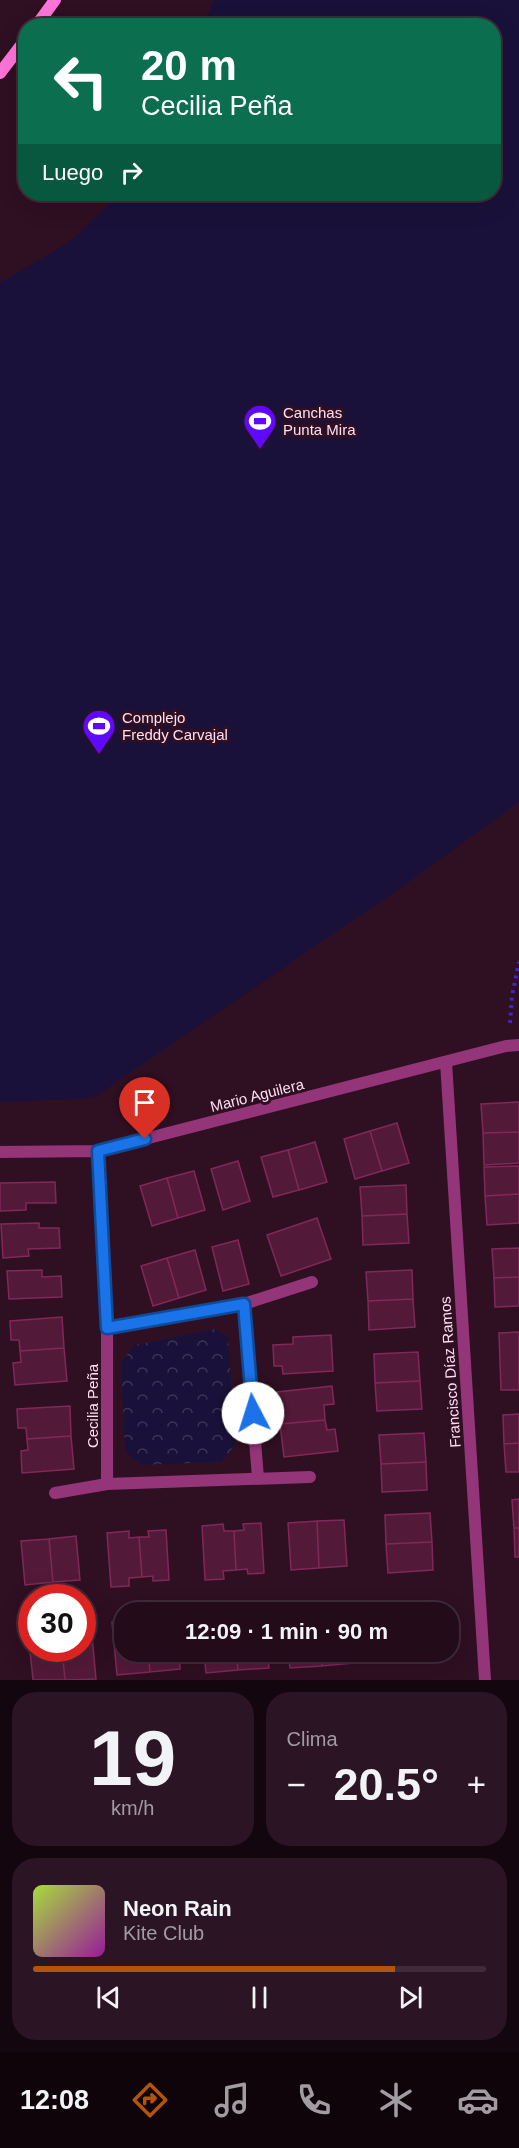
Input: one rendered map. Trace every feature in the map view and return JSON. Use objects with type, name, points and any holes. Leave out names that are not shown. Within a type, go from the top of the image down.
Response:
[{"type":"main road","points":[[42,18],[55,0]]},
{"type":"main road","points":[[0,73],[18,49]]},
{"type":"street","name":"Mario Aguilera","points":[[0,1152],[98,1151],[506,1046],[519,1045]]},
{"type":"street","name":"Francisco Díaz Ramos","points":[[446,1062],[485,1680]]},
{"type":"street","name":"Cecilia Peña","points":[[98,1151],[107,1328],[107,1484]]},
{"type":"street","points":[[107,1328],[244,1304],[312,1282]]},
{"type":"street","points":[[244,1304],[258,1478]]},
{"type":"street","points":[[55,1493],[107,1484],[310,1477]]},
{"type":"path","points":[[506,1046],[519,962]]},
{"type":"green space","name":"Canchas Punta Mira","points":[[214,0],[519,0],[519,802],[396,891],[93,1098],[0,1102],[0,283],[74,239],[112,201],[501,201],[501,18],[207,18]]},
{"type":"green space","points":[[216,1329],[228,1338],[235,1445],[221,1462],[141,1465],[125,1451],[121,1362],[135,1345]]},
{"type":"building","points":[[519,1102],[519,1132],[483,1133],[481,1104]]},
{"type":"building","points":[[397,1123],[409,1163],[382,1171],[370,1131]]},
{"type":"building","points":[[370,1131],[382,1171],[355,1179],[344,1139]]},
{"type":"building","points":[[519,1132],[519,1163],[484,1165],[483,1133]]},
{"type":"building","points":[[315,1142],[327,1182],[299,1190],[288,1150]]},
{"type":"building","points":[[288,1150],[299,1190],[273,1197],[261,1157]]},
{"type":"building","points":[[238,1161],[250,1201],[223,1210],[211,1169]]},
{"type":"building","points":[[519,1166],[519,1194],[485,1196],[484,1167]]},
{"type":"building","points":[[194,1171],[205,1210],[178,1218],[167,1178]]},
{"type":"building","points":[[167,1178],[178,1218],[152,1226],[140,1186]]},
{"type":"building","points":[[55,1182],[56,1203],[26,1203],[26,1210],[0,1211],[0,1183]]},
{"type":"building","points":[[406,1185],[407,1214],[362,1216],[360,1187]]},
{"type":"building","points":[[519,1194],[519,1223],[487,1225],[485,1196]]},
{"type":"building","points":[[407,1214],[409,1243],[363,1245],[362,1216]]},
{"type":"building","points":[[317,1218],[331,1259],[281,1276],[267,1235]]},
{"type":"building","points":[[39,1223],[39,1228],[59,1228],[60,1248],[28,1249],[29,1256],[3,1258],[1,1224]]},
{"type":"building","points":[[238,1240],[249,1284],[223,1291],[212,1247]]},
{"type":"building","points":[[519,1248],[519,1277],[494,1278],[492,1249]]},
{"type":"building","points":[[195,1250],[206,1290],[179,1298],[167,1258]]},
{"type":"building","points":[[167,1258],[179,1298],[153,1306],[141,1266]]},
{"type":"building","points":[[42,1270],[42,1277],[61,1276],[62,1297],[9,1299],[7,1271]]},
{"type":"building","points":[[412,1270],[413,1299],[368,1301],[366,1272]]},
{"type":"building","points":[[519,1277],[519,1306],[495,1307],[494,1278]]},
{"type":"building","points":[[413,1299],[415,1327],[369,1330],[368,1301]]},
{"type":"building","points":[[62,1317],[64,1348],[20,1351],[19,1340],[11,1340],[10,1321]]},
{"type":"building","points":[[519,1332],[519,1390],[501,1390],[499,1333]]},
{"type":"building","points":[[331,1335],[333,1371],[283,1374],[282,1366],[274,1366],[273,1345],[293,1344],[293,1337]]},
{"type":"building","points":[[64,1348],[67,1381],[15,1385],[13,1363],[21,1362],[20,1351]]},
{"type":"building","points":[[418,1352],[420,1381],[375,1383],[374,1354]]},
{"type":"building","points":[[420,1381],[422,1409],[377,1411],[375,1383]]},
{"type":"building","points":[[332,1386],[334,1404],[324,1405],[325,1420],[280,1424],[277,1392]]},
{"type":"building","points":[[70,1406],[71,1436],[27,1439],[26,1428],[18,1428],[17,1409]]},
{"type":"building","points":[[519,1414],[519,1443],[504,1444],[503,1415]]},
{"type":"building","points":[[325,1420],[327,1430],[335,1429],[338,1451],[284,1457],[280,1424]]},
{"type":"building","points":[[424,1433],[426,1462],[381,1464],[379,1435]]},
{"type":"building","points":[[71,1436],[74,1469],[22,1473],[21,1451],[28,1450],[27,1439]]},
{"type":"building","points":[[519,1443],[519,1472],[506,1472],[504,1444]]},
{"type":"building","points":[[426,1462],[427,1490],[382,1492],[381,1464]]},
{"type":"building","points":[[519,1499],[519,1528],[514,1528],[512,1500]]},
{"type":"building","points":[[430,1513],[432,1542],[386,1544],[385,1515]]},
{"type":"building","points":[[344,1520],[347,1566],[319,1568],[317,1521]]},
{"type":"building","points":[[317,1521],[319,1568],[291,1570],[288,1523]]},
{"type":"building","points":[[261,1523],[264,1573],[248,1574],[247,1569],[236,1570],[234,1531],[244,1530],[243,1524]]},
{"type":"building","points":[[223,1524],[224,1531],[234,1531],[236,1570],[223,1571],[224,1579],[205,1580],[202,1526]]},
{"type":"building","points":[[514,1528],[519,1528],[519,1557],[515,1557]]},
{"type":"building","points":[[166,1530],[169,1580],[153,1581],[153,1576],[142,1577],[139,1537],[149,1537],[148,1531]]},
{"type":"building","points":[[129,1531],[129,1538],[139,1537],[142,1577],[129,1578],[129,1586],[111,1587],[107,1533]]},
{"type":"building","points":[[76,1536],[80,1580],[53,1582],[49,1539]]},
{"type":"building","points":[[49,1539],[53,1582],[25,1584],[21,1541]]},
{"type":"building","points":[[432,1542],[433,1570],[388,1573],[386,1544]]},
{"type":"building","points":[[31,1662],[63,1662],[65,1680],[33,1680]]},
{"type":"building","points":[[63,1662],[94,1662],[96,1679],[65,1680]]},
{"type":"building","points":[[116,1662],[149,1662],[150,1672],[117,1675]]},
{"type":"building","points":[[149,1662],[180,1662],[180,1669],[150,1672]]},
{"type":"building","points":[[205,1662],[237,1662],[238,1670],[206,1673]]},
{"type":"building","points":[[237,1662],[268,1662],[269,1668],[238,1670]]},
{"type":"building","points":[[289,1662],[321,1662],[322,1666],[290,1668]]},
{"type":"building","points":[[321,1662],[353,1662],[353,1663],[322,1666]]},
{"type":"place","name":"Canchas Punta Mira","points":[[260,450]]},
{"type":"place","name":"Complejo Freddy Carvajal","points":[[99,755]]},
{"type":"route","points":[[145,1139],[98,1151],[107,1328],[244,1304],[253,1413]]}]
